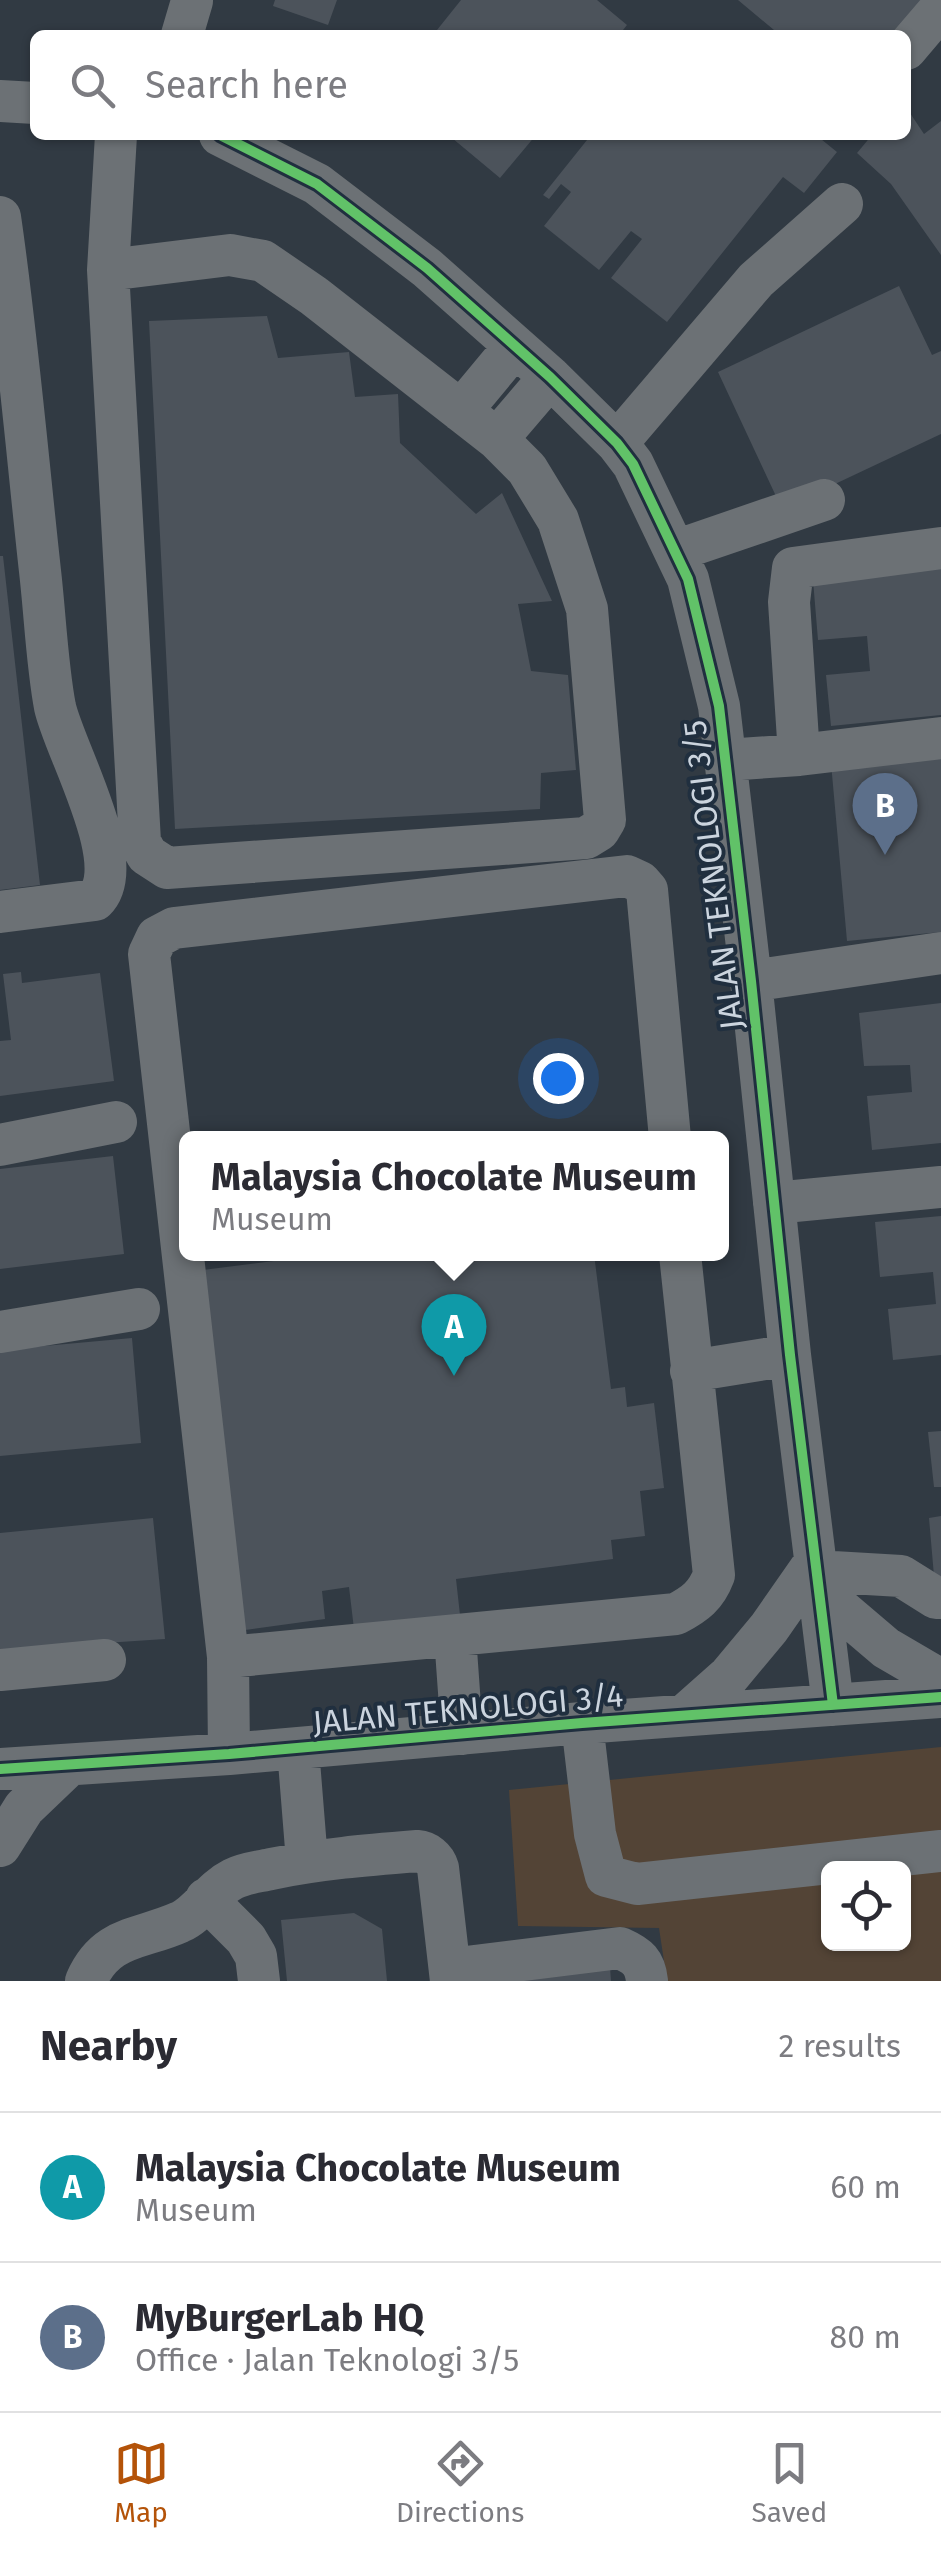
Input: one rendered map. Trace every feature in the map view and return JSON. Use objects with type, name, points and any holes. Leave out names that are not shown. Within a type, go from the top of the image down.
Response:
[{"type":"street","points":[[183,30],[192,1]]},
{"type":"street","points":[[911,43],[941,8]]},
{"type":"street","points":[[0,102],[30,103]]},
{"type":"street","points":[[108,270],[230,255],[262,261],[314,296],[462,411],[528,469],[558,520],[587,609],[605,820],[599,830],[586,838],[167,868],[146,855],[140,842],[108,270],[116,140]]},
{"type":"street","name":"JALAN TEKNOLOGI 3/5","points":[[230,140],[317,184],[427,268],[550,377],[633,464],[688,579],[720,706],[790,1355],[833,1705]]},
{"type":"street","points":[[616,443],[756,280],[842,204]]},
{"type":"street","points":[[0,216],[55,708],[90,803],[104,851],[107,879],[95,900],[0,912]]},
{"type":"street","points":[[462,411],[514,346]]},
{"type":"street","points":[[497,439],[550,377]]},
{"type":"street","points":[[675,551],[824,500]]},
{"type":"street","points":[[799,755],[789,602],[793,568],[941,548]]},
{"type":"street","points":[[726,760],[941,738]]},
{"type":"street","points":[[179,1226],[148,954],[157,937],[174,928],[627,876],[647,890],[669,1131]]},
{"type":"street","points":[[751,981],[941,953]]},
{"type":"street","points":[[0,1145],[116,1122]]},
{"type":"street","points":[[774,1204],[941,1187]]},
{"type":"street","points":[[183,1261],[228,1657],[228,1754]]},
{"type":"street","points":[[228,1657],[676,1614],[696,1604],[709,1589],[714,1575],[681,1261]]},
{"type":"street","points":[[0,1332],[139,1309]]},
{"type":"street","points":[[691,1371],[790,1355]]},
{"type":"street","points":[[685,1716],[729,1676],[817,1575],[901,1576],[941,1598]]},
{"type":"street","points":[[817,1575],[886,1648],[941,1680]]},
{"type":"street","points":[[455,1636],[462,1734]]},
{"type":"street","points":[[0,1670],[105,1660]]},
{"type":"street","name":"JALAN TEKNOLOGI 3/4","points":[[0,1769],[941,1697]]},
{"type":"street","points":[[582,1723],[595,1834],[606,1876],[637,1884],[941,1850]]},
{"type":"street","points":[[298,1748],[308,1861]]},
{"type":"street","points":[[0,1846],[24,1808],[70,1765]]},
{"type":"street","points":[[86,1981],[94,1965],[115,1944],[188,1919],[219,1887],[238,1876],[308,1861],[417,1851],[424,1852],[438,1868],[450,1975],[620,1948],[645,1966],[647,1981]]},
{"type":"street","points":[[206,1899],[246,1939],[256,1956],[259,1981]]},
{"type":"shaded area","points":[[941,1747],[941,1981],[667,1981],[659,1928],[518,1926],[509,1790]]},
{"type":"building","points":[[275,0],[337,0],[328,25],[273,6]]},
{"type":"building","points":[[461,0],[597,0],[627,25],[623,30],[437,30]]},
{"type":"building","points":[[738,0],[931,0],[906,30],[774,30]]},
{"type":"building","points":[[911,114],[924,134],[941,121],[941,255],[891,184],[857,153],[868,140],[911,140]]},
{"type":"building","points":[[454,140],[532,140],[500,178]]},
{"type":"building","points":[[587,140],[822,140],[837,152],[804,193],[783,177],[667,322],[611,278],[642,239],[631,231],[599,270],[544,226],[571,192],[561,184],[549,199],[543,195]]},
{"type":"building","points":[[899,286],[932,355],[941,351],[941,434],[782,509],[718,372]]},
{"type":"building","points":[[267,316],[278,358],[349,352],[355,397],[398,394],[400,443],[476,514],[502,493],[552,601],[518,604],[531,671],[568,675],[576,770],[541,773],[540,809],[175,829],[149,321]]},
{"type":"building","points":[[0,556],[40,885],[0,890]]},
{"type":"building","points":[[941,567],[941,715],[831,726],[826,675],[870,671],[867,636],[818,640],[813,580]]},
{"type":"building","points":[[941,753],[941,932],[847,941],[831,763]]},
{"type":"building","points":[[21,972],[22,983],[100,973],[114,1081],[0,1096],[0,1041],[11,1040],[3,974]]},
{"type":"building","points":[[941,1003],[941,1143],[872,1150],[867,1096],[912,1092],[910,1065],[864,1066],[859,1013]]},
{"type":"building","points":[[113,1156],[124,1254],[0,1269],[0,1169]]},
{"type":"building","points":[[941,1216],[941,1355],[893,1360],[888,1309],[936,1304],[933,1272],[880,1277],[875,1222]]},
{"type":"building","points":[[274,1261],[595,1261],[611,1389],[625,1387],[627,1407],[654,1403],[664,1488],[640,1491],[645,1536],[611,1540],[613,1559],[456,1579],[460,1615],[354,1629],[349,1587],[322,1591],[325,1619],[238,1631],[195,1271]]},
{"type":"building","points":[[132,1338],[141,1443],[0,1456],[0,1350]]},
{"type":"building","points":[[941,1431],[941,1487],[934,1487],[928,1432]]},
{"type":"building","points":[[941,1516],[941,1576],[934,1576],[929,1518]]},
{"type":"building","points":[[153,1518],[165,1639],[0,1650],[0,1533]]},
{"type":"building","points":[[354,1913],[382,1929],[387,1981],[287,1981],[281,1920]]},
{"type":"building","points":[[610,1967],[611,1981],[517,1981]]},
{"type":"cycle path","points":[[230,140],[317,184],[427,268],[550,377],[633,464],[688,579],[719,706],[790,1355],[833,1705]]},
{"type":"cycle path","points":[[0,1769],[941,1697]]},
{"type":"place","name":"MyBurgerLab HQ","points":[[885,855]]},
{"type":"place","name":"Malaysia Chocolate Museum","points":[[454,1376]]}]
